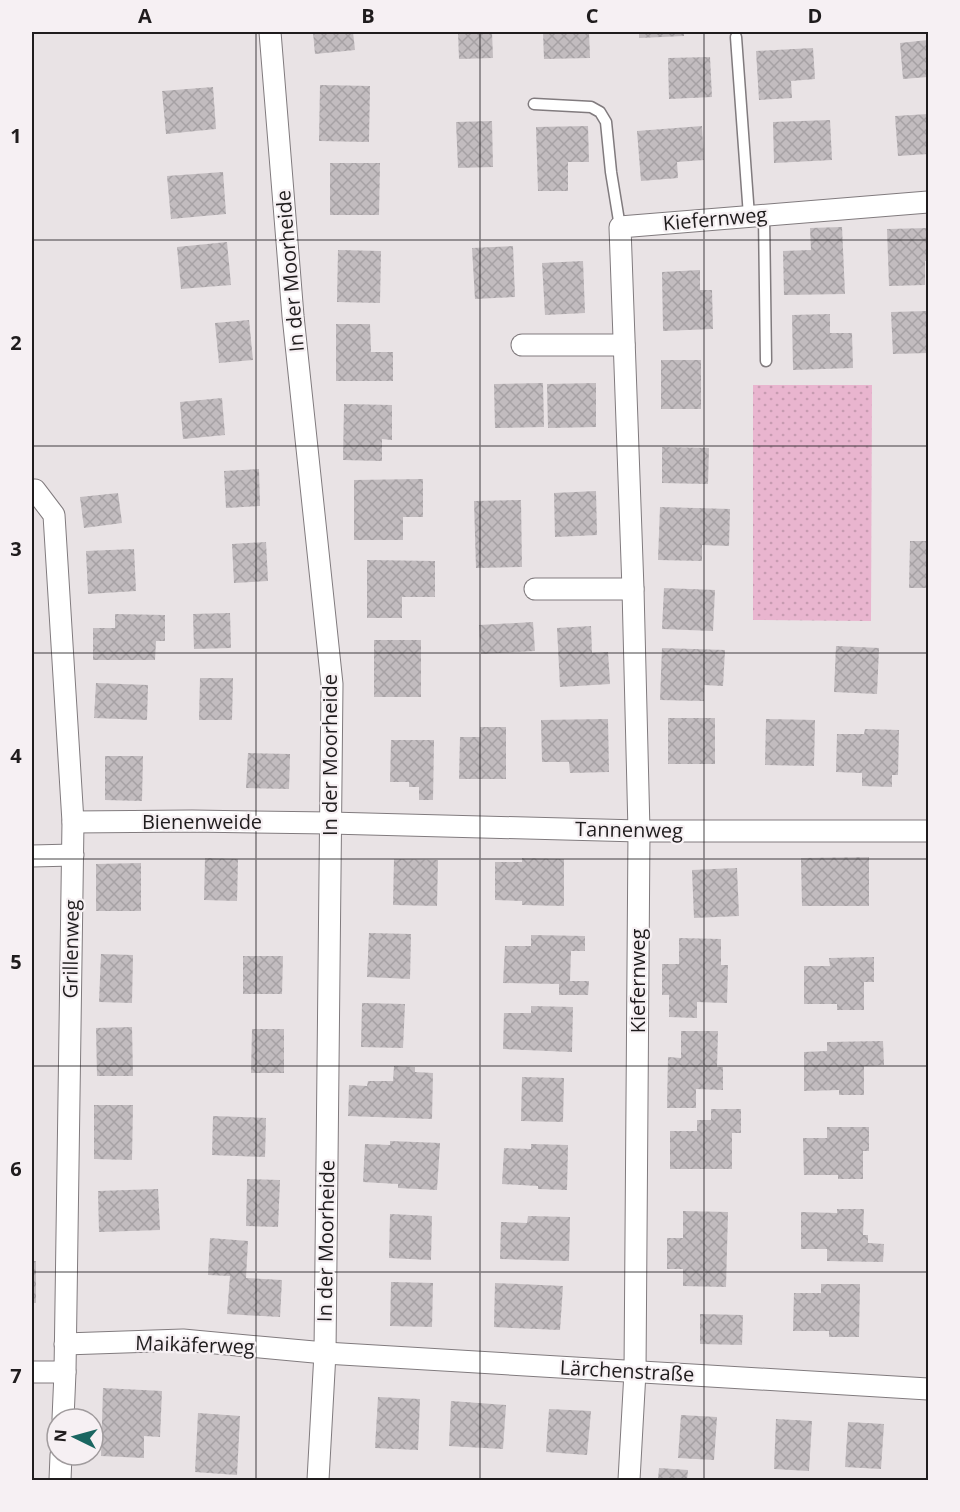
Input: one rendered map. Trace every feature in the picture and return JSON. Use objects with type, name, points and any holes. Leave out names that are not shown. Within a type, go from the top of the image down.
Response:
[{"type":"street","name":"In der Moorheide","points":[[270,32],[293,316],[332,684],[325,1353],[318,1480]]},
{"type":"street","name":"Kiefernweg","points":[[629,1480],[635,1372],[639,831],[620,227],[928,202]]},
{"type":"street","points":[[522,345],[624,345]]},
{"type":"street","name":"Grillenweg","points":[[32,490],[35,489],[54,515],[73,822],[64,1407]]},
{"type":"street","points":[[535,589],[633,589]]},
{"type":"street","name":"Bienenweide","points":[[73,822],[330,823]]},
{"type":"street","name":"Tannenweg","points":[[330,823],[639,831],[928,831]]},
{"type":"street","points":[[32,856],[73,855]]},
{"type":"street","name":"Maikäferweg","points":[[65,1344],[183,1340],[325,1353]]},
{"type":"street","name":"Lärchenstraße","points":[[325,1353],[928,1389]]},
{"type":"street","points":[[32,1372],[65,1372]]},
{"type":"lane","points":[[736,37],[757,216],[766,361]]},
{"type":"lane","points":[[534,104],[591,107],[600,112],[606,122],[620,227]]},
{"type":"shaded area","points":[[753,385],[872,385],[871,621],[753,620]]},
{"type":"building","points":[[313,32],[353,32],[355,50],[315,54]]},
{"type":"building","points":[[458,32],[492,32],[493,58],[459,59]]},
{"type":"building","points":[[543,32],[589,32],[590,58],[544,59]]},
{"type":"building","points":[[639,32],[684,32],[684,36],[639,38]]},
{"type":"building","points":[[928,40],[928,77],[903,79],[900,43]]},
{"type":"building","points":[[813,48],[815,79],[791,81],[792,98],[759,100],[756,51]]},
{"type":"building","points":[[710,57],[712,97],[669,99],[668,58]]},
{"type":"building","points":[[320,85],[370,86],[369,142],[319,141]]},
{"type":"building","points":[[213,87],[216,129],[166,134],[162,91]]},
{"type":"building","points":[[928,114],[928,154],[898,156],[895,116]]},
{"type":"building","points":[[830,120],[832,160],[774,163],[773,122]]},
{"type":"building","points":[[492,121],[493,167],[458,168],[456,122]]},
{"type":"building","points":[[588,126],[589,162],[568,162],[568,191],[538,191],[536,127]]},
{"type":"building","points":[[702,126],[704,160],[677,162],[678,178],[641,181],[637,131]]},
{"type":"building","points":[[330,163],[380,163],[379,215],[330,215]]},
{"type":"building","points":[[223,172],[226,214],[171,219],[167,176]]},
{"type":"building","points":[[842,227],[845,294],[784,295],[783,251],[811,250],[810,228]]},
{"type":"building","points":[[928,228],[925,285],[889,286],[887,229]]},
{"type":"building","points":[[227,242],[231,285],[181,289],[177,247]]},
{"type":"building","points":[[513,246],[515,297],[475,299],[472,248]]},
{"type":"building","points":[[338,250],[381,251],[380,303],[337,302]]},
{"type":"building","points":[[583,261],[585,313],[545,315],[542,263]]},
{"type":"building","points":[[700,270],[700,290],[712,290],[713,329],[663,331],[662,272]]},
{"type":"building","points":[[928,311],[928,353],[893,354],[891,312]]},
{"type":"building","points":[[830,314],[830,333],[852,333],[853,368],[793,370],[792,315]]},
{"type":"building","points":[[249,320],[253,360],[219,363],[215,323]]},
{"type":"building","points":[[336,324],[370,324],[371,352],[393,352],[393,381],[336,381]]},
{"type":"building","points":[[661,360],[701,360],[701,409],[661,409]]},
{"type":"building","points":[[543,383],[544,427],[495,428],[494,384]]},
{"type":"building","points":[[596,383],[596,427],[548,428],[547,384]]},
{"type":"building","points":[[222,398],[225,435],[183,439],[180,402]]},
{"type":"building","points":[[344,404],[392,405],[392,440],[382,439],[382,461],[343,460]]},
{"type":"building","points":[[662,447],[709,448],[708,484],[662,483]]},
{"type":"building","points":[[259,469],[260,506],[226,508],[224,471]]},
{"type":"building","points":[[423,479],[423,517],[403,517],[403,540],[354,540],[354,480]]},
{"type":"building","points":[[596,491],[597,535],[555,537],[554,493]]},
{"type":"building","points":[[118,493],[122,523],[84,528],[80,497]]},
{"type":"building","points":[[521,500],[522,567],[476,568],[474,501]]},
{"type":"building","points":[[660,507],[730,509],[729,546],[702,545],[702,561],[658,560]]},
{"type":"building","points":[[910,541],[928,541],[928,588],[909,588]]},
{"type":"building","points":[[266,542],[268,581],[234,583],[232,544]]},
{"type":"building","points":[[134,549],[136,591],[88,594],[86,551]]},
{"type":"building","points":[[367,560],[435,561],[435,597],[402,597],[402,618],[367,618]]},
{"type":"building","points":[[664,588],[715,590],[713,631],[662,629]]},
{"type":"building","points":[[230,613],[231,648],[194,649],[193,614]]},
{"type":"building","points":[[115,614],[165,615],[165,641],[156,641],[155,660],[93,660],[93,628],[115,628]]},
{"type":"building","points":[[533,622],[535,651],[481,654],[479,625]]},
{"type":"building","points":[[591,626],[592,653],[608,652],[610,684],[560,687],[557,628]]},
{"type":"building","points":[[374,640],[421,640],[421,697],[374,697]]},
{"type":"building","points":[[836,646],[879,648],[877,694],[834,692]]},
{"type":"building","points":[[662,648],[725,650],[723,686],[704,685],[704,701],[660,700]]},
{"type":"building","points":[[200,678],[233,678],[232,720],[199,720]]},
{"type":"building","points":[[96,683],[148,685],[147,720],[94,718]]},
{"type":"building","points":[[668,718],[715,718],[715,764],[668,764]]},
{"type":"building","points":[[608,719],[609,772],[570,773],[569,762],[542,762],[541,720]]},
{"type":"building","points":[[766,719],[815,720],[814,766],[765,765]]},
{"type":"building","points":[[480,727],[506,727],[506,779],[459,779],[460,737],[480,737]]},
{"type":"building","points":[[865,729],[899,730],[898,775],[892,775],[892,787],[862,786],[862,773],[836,772],[837,734],[864,734]]},
{"type":"building","points":[[391,740],[434,740],[433,800],[419,800],[419,787],[409,787],[409,782],[390,782]]},
{"type":"building","points":[[248,753],[290,754],[289,789],[246,788]]},
{"type":"building","points":[[105,756],[143,756],[142,801],[105,800]]},
{"type":"building","points":[[869,857],[869,906],[802,906],[801,858]]},
{"type":"building","points":[[205,858],[238,859],[237,901],[204,900]]},
{"type":"building","points":[[522,858],[564,859],[564,906],[522,905],[522,901],[495,900],[495,862],[522,862]]},
{"type":"building","points":[[394,859],[438,860],[437,906],[393,905]]},
{"type":"building","points":[[141,863],[141,911],[96,911],[96,864]]},
{"type":"building","points":[[737,868],[739,916],[694,918],[692,870]]},
{"type":"building","points":[[369,933],[411,934],[410,979],[367,977]]},
{"type":"building","points":[[531,935],[585,936],[585,951],[571,951],[570,981],[589,981],[588,995],[559,995],[559,984],[503,983],[505,946],[531,946]]},
{"type":"building","points":[[679,938],[721,939],[721,965],[728,965],[727,1003],[697,1002],[697,1018],[669,1017],[669,995],[662,995],[662,964],[679,964]]},
{"type":"building","points":[[101,954],[133,955],[132,1003],[99,1002]]},
{"type":"building","points":[[243,956],[283,956],[282,994],[243,994]]},
{"type":"building","points":[[874,957],[874,982],[864,982],[864,1010],[837,1010],[837,1004],[804,1004],[804,966],[830,966],[829,958]]},
{"type":"building","points":[[362,1003],[405,1004],[403,1048],[361,1047]]},
{"type":"building","points":[[531,1006],[573,1007],[572,1052],[503,1049],[504,1013],[531,1013]]},
{"type":"building","points":[[132,1027],[133,1076],[97,1076],[96,1028]]},
{"type":"building","points":[[252,1029],[284,1029],[284,1073],[251,1073]]},
{"type":"building","points":[[681,1031],[718,1031],[717,1067],[723,1067],[723,1090],[696,1089],[696,1108],[667,1108],[668,1057],[681,1058]]},
{"type":"building","points":[[883,1041],[884,1065],[864,1066],[864,1095],[839,1095],[839,1090],[804,1091],[804,1052],[827,1051],[827,1042]]},
{"type":"building","points":[[394,1066],[415,1067],[415,1072],[433,1073],[432,1119],[348,1116],[349,1085],[367,1086],[368,1081],[393,1081]]},
{"type":"building","points":[[522,1077],[564,1078],[563,1122],[521,1121]]},
{"type":"building","points":[[94,1105],[133,1105],[132,1160],[94,1159]]},
{"type":"building","points":[[711,1109],[741,1109],[741,1133],[732,1133],[732,1169],[670,1169],[670,1131],[697,1131],[697,1120],[711,1120]]},
{"type":"building","points":[[213,1116],[266,1118],[265,1157],[212,1155]]},
{"type":"building","points":[[827,1127],[869,1127],[869,1151],[863,1151],[863,1179],[838,1179],[838,1175],[804,1175],[803,1138],[827,1138]]},
{"type":"building","points":[[390,1141],[440,1143],[437,1190],[398,1188],[398,1184],[363,1182],[365,1144],[390,1145]]},
{"type":"building","points":[[531,1144],[568,1145],[567,1190],[502,1184],[504,1148],[531,1149]]},
{"type":"building","points":[[247,1179],[280,1180],[278,1227],[246,1226]]},
{"type":"building","points":[[158,1189],[160,1230],[99,1232],[98,1191]]},
{"type":"building","points":[[837,1209],[864,1209],[863,1235],[868,1235],[868,1243],[884,1244],[883,1262],[827,1261],[827,1249],[801,1249],[801,1212],[837,1213]]},
{"type":"building","points":[[683,1211],[728,1212],[726,1287],[683,1286],[683,1269],[667,1269],[667,1238],[683,1238]]},
{"type":"building","points":[[390,1214],[432,1216],[431,1260],[389,1258]]},
{"type":"building","points":[[528,1216],[570,1217],[569,1261],[500,1259],[501,1222],[527,1223]]},
{"type":"building","points":[[210,1238],[248,1241],[246,1278],[282,1280],[280,1317],[227,1314],[230,1276],[208,1275]]},
{"type":"building","points":[[32,1261],[36,1261],[36,1303],[32,1303]]},
{"type":"building","points":[[391,1282],[433,1283],[432,1327],[390,1326]]},
{"type":"building","points":[[495,1283],[563,1286],[560,1330],[494,1327]]},
{"type":"building","points":[[821,1284],[860,1284],[859,1337],[829,1337],[829,1331],[793,1331],[794,1293],[821,1293]]},
{"type":"building","points":[[700,1314],[743,1315],[742,1345],[700,1344]]},
{"type":"building","points":[[103,1388],[162,1391],[160,1437],[144,1436],[144,1458],[105,1456],[105,1407],[102,1407]]},
{"type":"building","points":[[378,1397],[420,1399],[418,1450],[375,1448]]},
{"type":"building","points":[[451,1401],[506,1405],[503,1449],[449,1446]]},
{"type":"building","points":[[549,1409],[591,1411],[587,1455],[546,1452]]},
{"type":"building","points":[[198,1413],[240,1416],[237,1475],[195,1472]]},
{"type":"building","points":[[681,1415],[717,1417],[714,1460],[678,1458]]},
{"type":"building","points":[[776,1419],[812,1421],[809,1471],[774,1469]]},
{"type":"building","points":[[848,1422],[884,1424],[881,1469],[845,1467]]},
{"type":"building","points":[[659,1468],[688,1470],[687,1480],[658,1480]]}]
